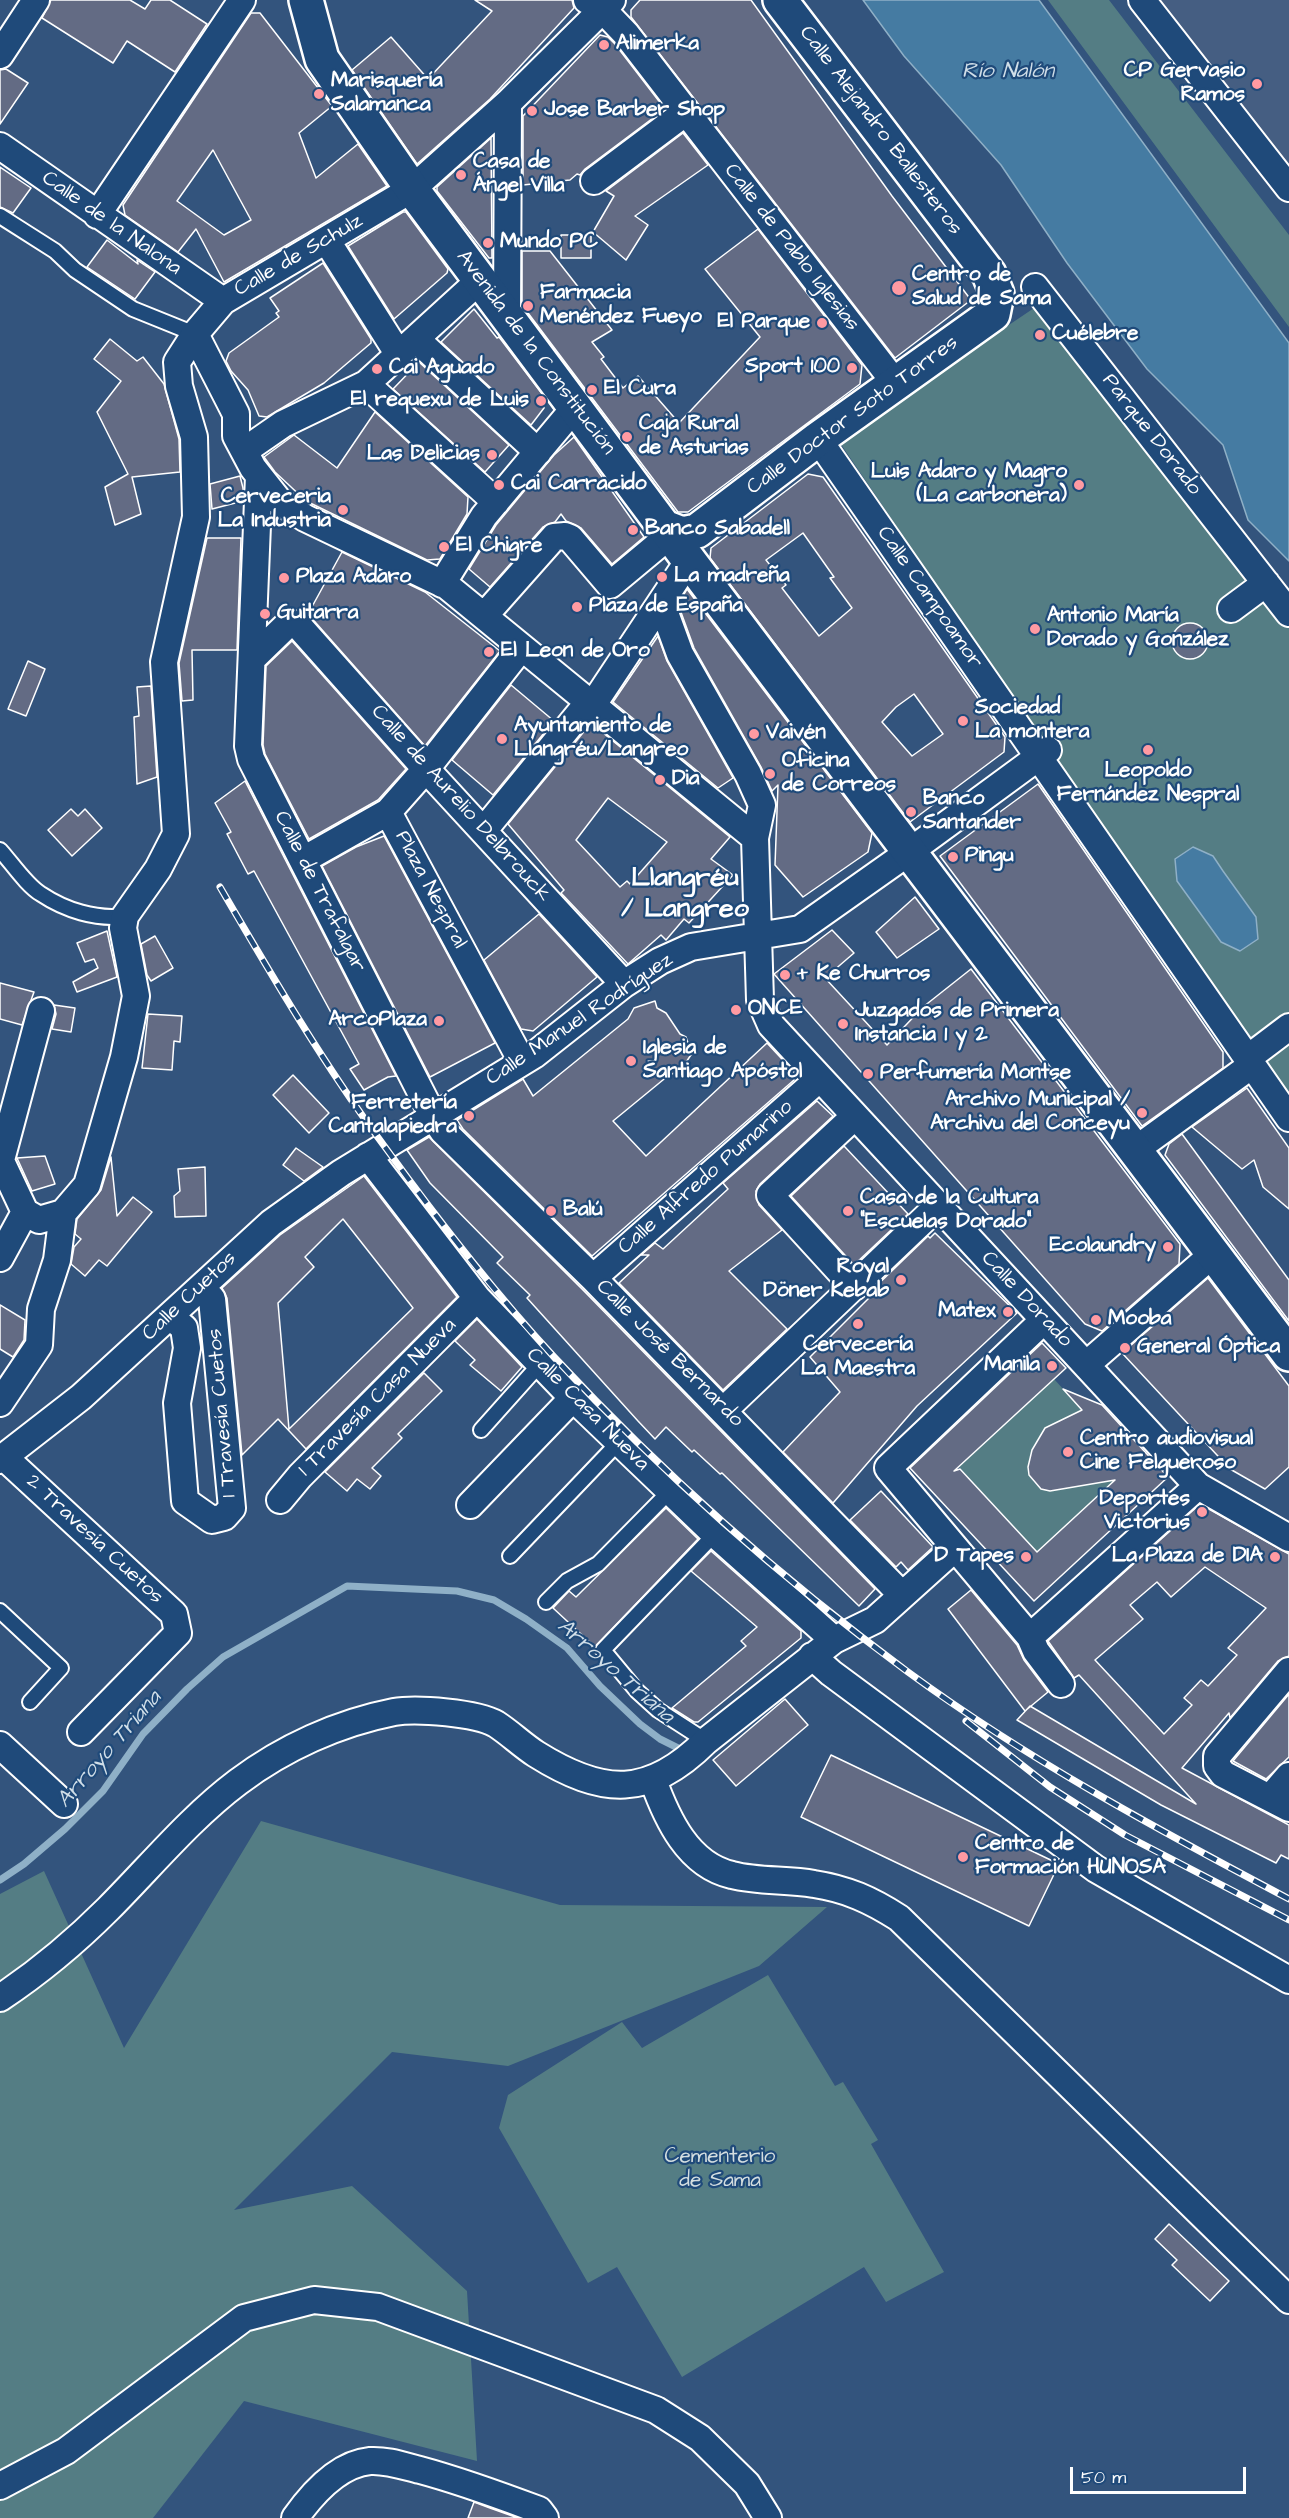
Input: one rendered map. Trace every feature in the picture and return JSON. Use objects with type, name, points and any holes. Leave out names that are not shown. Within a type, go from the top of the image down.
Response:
[{"type":"street","points":[[0,55],[36,0]]},
{"type":"street","points":[[97,215],[242,0]]},
{"type":"street","name":"Avenida de la Constitución","points":[[306,0],[322,58],[412,189],[682,543],[909,852],[1289,1354]]},
{"type":"street","name":"Calle Alejandro Ballesteros","points":[[780,0],[988,274],[997,294]]},
{"type":"street","points":[[1142,0],[1289,188]]},
{"type":"street","name":"Calle de Schulz","points":[[124,916],[158,869],[176,834],[164,662],[196,517],[194,437],[179,386],[177,362],[195,334],[223,301],[412,189],[508,103],[601,3]]},
{"type":"street","name":"Calle de Pablo Iglesias","points":[[601,3],[686,112],[908,384]]},
{"type":"street","points":[[507,316],[508,103]]},
{"type":"street","points":[[594,181],[686,112]]},
{"type":"street","name":"Calle de la Nalona","points":[[0,146],[223,301]]},
{"type":"street","points":[[327,241],[407,347],[538,452]]},
{"type":"street","points":[[254,658],[252,465],[283,424],[366,384],[480,280]]},
{"type":"street","name":"Parque Dorado","points":[[1035,287],[1289,613]]},
{"type":"street","name":"Calle Doctor Soto Torres","points":[[682,543],[818,439],[908,384],[993,314],[997,294]]},
{"type":"street","points":[[195,334],[236,414],[236,436],[252,465],[279,501],[304,518],[444,585],[755,838]]},
{"type":"street","points":[[366,384],[496,502]]},
{"type":"street","points":[[444,585],[484,516],[576,406]]},
{"type":"street","name":"Calle Campoamor","points":[[818,439],[1043,753],[1289,1118]]},
{"type":"street","points":[[482,615],[554,537],[570,538],[610,585],[682,543]]},
{"type":"street","points":[[484,830],[592,707],[661,602],[682,543]]},
{"type":"street","points":[[1231,609],[1266,583]]},
{"type":"street","name":"Calle Dorado","points":[[661,602],[680,654],[748,774],[762,805],[755,838],[760,1000],[763,1012],[771,1025],[1198,1486],[1289,1538]]},
{"type":"street","name":"Calle de Aurelio Delbrouck","points":[[254,658],[286,626],[297,624],[426,769],[624,984]]},
{"type":"street","points":[[303,860],[388,812],[426,769],[521,648]]},
{"type":"street","name":"Calle de Trafalgar","points":[[254,658],[251,666],[248,735],[251,759],[433,1116]]},
{"type":"street","name":"Calle Manuel Rodríguez","points":[[376,1151],[522,1062],[624,984],[660,961],[691,947],[800,929],[1043,753]]},
{"type":"street","name":"Plaza Nespral","points":[[388,812],[522,1062]]},
{"type":"street","points":[[41,1011],[0,1159],[25,1212],[39,1220],[63,1213],[87,1185],[124,1057],[136,996],[123,928],[124,916]]},
{"type":"street","points":[[1135,1150],[1250,1061],[1289,1027]]},
{"type":"street","name":"Calle Alfredo Pumarino","points":[[593,1278],[820,1078]]},
{"type":"street","name":"Calle José Bernardo","points":[[433,1116],[443,1131],[724,1410],[902,1595]]},
{"type":"street","points":[[854,1287],[770,1194],[855,1116]]},
{"type":"street","name":"Calle Cuetos","points":[[2,1459],[81,1397],[271,1223],[376,1151]]},
{"type":"street","name":"Calle Casa Nueva","points":[[376,1151],[477,1298],[618,1443],[715,1534],[834,1640]]},
{"type":"street","points":[[724,1410],[938,1206]]},
{"type":"street","points":[[0,1258],[25,1212]]},
{"type":"street","points":[[0,1403],[39,1345],[41,1309],[57,1260],[63,1213]]},
{"type":"street","points":[[1086,1365],[1213,1254]]},
{"type":"street","name":"1 Travesía Cuetos","points":[[170,1316],[184,1328],[187,1348],[177,1404],[185,1501],[212,1520],[224,1517],[232,1508],[212,1299],[201,1288]]},
{"type":"street","name":"1 Travesía Casa Nueva","points":[[280,1500],[300,1476],[477,1298]]},
{"type":"street","points":[[1044,1320],[888,1468],[1030,1637],[1036,1651],[1061,1684]]},
{"type":"street","points":[[470,1505],[573,1398]]},
{"type":"street","name":"2 Travesía Cuetos","points":[[2,1459],[174,1614],[178,1633],[81,1732]]},
{"type":"street","points":[[1030,1637],[1198,1486]]},
{"type":"street","points":[[0,1998],[39,1972],[106,1910],[185,1830],[238,1782],[296,1746],[343,1726],[396,1712],[445,1711],[494,1723],[536,1754],[579,1776],[619,1786],[653,1780],[689,1758],[706,1741],[834,1640],[875,1620],[955,1548]]},
{"type":"street","points":[[812,1656],[831,1673],[1096,1869],[1289,1980]]},
{"type":"street","points":[[1289,1671],[1217,1756],[1216,1766],[1222,1774],[1279,1803],[1289,1776]]},
{"type":"street","points":[[0,1745],[64,1804]]},
{"type":"street","points":[[653,1780],[678,1835],[690,1850],[706,1863],[730,1875],[813,1883],[840,1889],[872,1900],[899,1918],[1289,2300]]},
{"type":"street","points":[[0,2486],[66,2451],[243,2318],[314,2300],[378,2307],[656,2410],[700,2438],[747,2484],[768,2518]]},
{"type":"street","points":[[295,2518],[309,2497],[336,2475],[355,2465],[370,2461],[391,2463],[458,2480],[539,2510],[545,2518]]},
{"type":"lane","points":[[0,216],[55,251],[75,270],[133,309],[195,334]]},
{"type":"lane","points":[[1,855],[39,894],[86,915],[109,918],[124,916]]},
{"type":"lane","points":[[481,1430],[540,1364]]},
{"type":"lane","points":[[510,1556],[618,1443]]},
{"type":"lane","points":[[546,1602],[567,1581],[598,1564],[669,1491]]},
{"type":"lane","points":[[706,1741],[658,1710],[637,1691],[603,1650],[715,1534]]},
{"type":"lane","points":[[0,1611],[61,1668],[30,1702]]},
{"type":"shaded area","name":"CP Gervasio Ramos","points":[[1159,0],[1289,0],[1289,167]]},
{"type":"green space","points":[[1048,0],[1109,0],[1289,235],[1289,327]]},
{"type":"green space","points":[[1046,300],[1289,604],[1289,1098],[1092,814],[838,440]]},
{"type":"green space","points":[[1054,1379],[1086,1414],[1055,1426],[1039,1438],[1030,1455],[1030,1474],[1033,1481],[1050,1491],[1133,1464],[1037,1552],[959,1467]]},
{"type":"green space","points":[[261,1821],[560,1905],[827,1907],[759,1966],[508,2066],[392,2052],[234,2210],[352,2186],[467,2291],[477,2461],[244,2401],[153,2518],[0,2518],[0,1894],[44,1871],[124,2048]]},
{"type":"green space","name":"Cementerio de Sama","points":[[768,1975],[835,2086],[843,2082],[878,2140],[871,2144],[944,2272],[886,2302],[864,2267],[682,2377],[617,2267],[588,2283],[499,2128],[508,2095],[622,2022],[642,2048]]},
{"type":"water","name":"Río Nalón","points":[[863,0],[1039,0],[1289,343],[1289,561],[1248,520],[1223,445],[1147,369],[1067,263],[1001,165],[904,56]]},
{"type":"water","points":[[1193,847],[1213,856],[1256,917],[1258,939],[1240,951],[1221,942],[1177,881],[1175,859]]},
{"type":"building","points":[[51,0],[130,0],[145,9],[151,0],[170,0],[207,24],[175,72],[127,41],[113,63],[42,18]]},
{"type":"building","points":[[475,0],[572,0],[574,8],[490,99],[417,164],[352,70],[391,37],[428,79],[492,11]]},
{"type":"building","points":[[640,0],[751,0],[892,196],[971,300],[895,358],[631,17],[631,10]]},
{"type":"building","points":[[251,13],[260,13],[332,106],[299,133],[316,178],[358,144],[387,186],[224,282],[196,229],[178,252],[125,215],[123,205]],"holes":[[[213,150],[251,220],[224,235],[177,201]]]},
{"type":"building","points":[[600,35],[608,37],[615,44],[665,109],[580,175],[577,174],[570,180],[523,185],[523,116]]},
{"type":"building","points":[[6,69],[28,83],[0,124],[0,70]]},
{"type":"building","points":[[683,133],[708,165],[635,216],[648,225],[626,260],[593,232],[614,196],[606,191]]},
{"type":"building","points":[[491,138],[492,258],[489,258],[437,191],[437,187]]},
{"type":"building","points":[[0,167],[31,188],[13,213],[0,207]]},
{"type":"building","points":[[406,212],[448,269],[447,273],[394,319],[348,246]]},
{"type":"building","points":[[758,229],[862,365],[860,384],[688,512],[678,512],[522,305],[522,251],[550,251],[612,330],[592,342],[604,357],[601,359],[623,388],[638,376],[679,423],[760,337],[705,269]]},
{"type":"building","points":[[561,235],[591,235],[591,258],[561,258]]},
{"type":"building","points":[[107,240],[138,264],[137,260],[155,272],[135,299],[87,267]]},
{"type":"building","points":[[323,263],[371,339],[371,343],[324,383],[267,417],[259,416],[248,390],[231,371],[226,361],[229,353],[279,317],[276,313],[279,311],[270,298]]},
{"type":"building","points":[[474,309],[497,338],[499,337],[543,395],[544,408],[531,425],[441,342]]},
{"type":"building","points":[[110,339],[137,361],[143,357],[164,384],[179,439],[180,472],[132,477],[141,514],[115,525],[105,487],[128,474],[97,412],[121,381],[94,359]]},
{"type":"building","points":[[419,362],[509,445],[485,472],[393,389]]},
{"type":"building","points":[[375,412],[468,497],[467,514],[440,559],[427,560],[306,501],[275,472],[264,457],[294,435],[337,468]]},
{"type":"building","points":[[574,437],[644,537],[612,564],[581,528],[566,521],[561,514],[555,522],[543,527],[490,587],[469,569],[496,525],[554,455]]},
{"type":"building","points":[[808,474],[823,477],[1005,737],[1004,752],[910,822],[710,558],[711,548]],"holes":[[[803,533],[834,577],[830,578],[852,608],[819,636],[782,588],[786,585],[766,560]],[[914,694],[943,734],[912,756],[882,722],[896,707]]]},
{"type":"building","points":[[240,476],[243,501],[212,509],[210,484]]},
{"type":"building","points":[[207,538],[241,538],[237,650],[192,650],[193,700],[182,701],[179,663]]},
{"type":"building","points":[[342,552],[425,592],[500,651],[425,746],[308,614]]},
{"type":"building","points":[[687,589],[872,833],[868,852],[803,897],[775,865],[778,785],[772,791],[761,767],[694,648],[678,604]]},
{"type":"building","points":[[1190,623],[1203,628],[1208,641],[1203,654],[1190,659],[1177,654],[1172,641],[1177,628]]},
{"type":"building","points":[[658,636],[667,661],[733,778],[718,788],[613,702]]},
{"type":"building","points":[[292,641],[406,769],[378,800],[309,839],[265,754],[263,745],[266,666]]},
{"type":"building","points":[[28,661],[45,669],[26,716],[8,709]]},
{"type":"building","name":"Ayuntamiento de Llangréu/Langreo","points":[[511,685],[554,721],[493,795],[452,760]]},
{"type":"building","points":[[151,686],[157,777],[137,784],[134,717],[139,716],[137,687]]},
{"type":"building","points":[[591,723],[730,837],[711,859],[733,875],[689,923],[684,919],[666,940],[661,935],[628,964],[561,893],[564,890],[508,824]],"holes":[[[608,798],[667,842],[630,884],[627,881],[620,887],[576,840]]]},
{"type":"building","points":[[245,781],[396,1076],[388,1077],[364,1090],[350,1069],[359,1064],[254,871],[248,874],[227,834],[231,832],[215,803]]},
{"type":"building","points":[[1038,784],[1223,1052],[1223,1068],[1142,1126],[940,856]]},
{"type":"building","points":[[71,809],[78,816],[85,809],[102,828],[72,856],[48,830]]},
{"type":"building","points":[[384,836],[495,1043],[430,1077],[322,866],[356,847]]},
{"type":"building","points":[[915,897],[939,929],[897,958],[876,932]]},
{"type":"building","points":[[539,914],[597,977],[533,1031],[521,1029],[484,960]]},
{"type":"building","points":[[832,930],[854,953],[825,978],[887,1045],[923,1007],[971,969],[1180,1244],[1179,1264],[1102,1331],[1085,1324],[774,974]]},
{"type":"building","points":[[107,931],[117,977],[77,992],[73,982],[98,968],[94,959],[85,962],[77,943]]},
{"type":"building","points":[[155,936],[173,968],[151,981],[147,975],[141,944]]},
{"type":"building","points":[[0,983],[34,992],[22,1025],[0,1019]]},
{"type":"building","points":[[655,1001],[657,1008],[666,1013],[680,1034],[686,1037],[689,1046],[695,1049],[680,1071],[669,1075],[613,1121],[646,1156],[767,1043],[794,1072],[794,1080],[592,1256],[463,1129],[457,1120],[523,1079],[533,1096],[628,1019],[634,1008]]},
{"type":"building","points":[[54,1005],[75,1008],[71,1032],[52,1029],[56,1014]]},
{"type":"building","points":[[148,1014],[182,1016],[180,1042],[174,1041],[172,1070],[142,1068]]},
{"type":"building","points":[[293,1075],[329,1113],[309,1133],[273,1095]]},
{"type":"building","points":[[1247,1088],[1289,1148],[1289,1209],[1263,1187],[1254,1160],[1242,1169],[1192,1127]]},
{"type":"building","points":[[817,1101],[833,1116],[760,1184],[756,1191],[759,1205],[782,1230],[729,1271],[787,1329],[723,1390],[619,1283],[649,1255],[641,1255],[655,1243],[663,1249],[728,1189],[723,1183]]},
{"type":"building","points":[[1182,1134],[1289,1280],[1289,1321],[1165,1155],[1169,1144]]},
{"type":"building","points":[[429,1137],[582,1289],[875,1589],[859,1606],[722,1473],[720,1474],[694,1450],[692,1452],[666,1427],[655,1439],[638,1421],[527,1298],[530,1295],[497,1263],[503,1257],[430,1183],[407,1150]]},
{"type":"building","name":"Casa de la Cultura \"Escuelas Dorado\"","points":[[844,1146],[908,1214],[854,1265],[791,1196]]},
{"type":"building","points":[[296,1148],[323,1167],[304,1181],[283,1165]]},
{"type":"building","points":[[45,1156],[55,1184],[32,1191],[17,1158]]},
{"type":"building","points":[[111,1157],[117,1216],[133,1197],[152,1212],[107,1266],[99,1260],[85,1276],[71,1264],[74,1247],[81,1239],[75,1234],[77,1219],[101,1190]]},
{"type":"building","points":[[205,1167],[206,1216],[175,1217],[174,1196],[180,1191],[178,1169]]},
{"type":"building","points":[[364,1176],[457,1297],[306,1449],[278,1419],[242,1455],[227,1298],[222,1288],[280,1235]],"holes":[[[343,1219],[413,1308],[289,1429],[278,1303],[314,1267],[305,1257]]]},
{"type":"building","points":[[935,1233],[1017,1313],[917,1406],[833,1503],[783,1452],[840,1392],[810,1357],[871,1296],[869,1293],[928,1236],[930,1238]]},
{"type":"building","points":[[1208,1278],[1289,1386],[1289,1467],[1265,1489],[1230,1469],[1122,1353]]},
{"type":"building","points":[[0,1305],[25,1320],[24,1340],[13,1357],[0,1349]]},
{"type":"building","points":[[477,1319],[522,1367],[501,1391],[470,1365],[475,1360],[455,1341]]},
{"type":"building","points":[[1042,1343],[1066,1368],[954,1471],[960,1469],[1037,1552],[1115,1480],[1050,1491],[1041,1489],[1029,1475],[1028,1467],[1032,1450],[1045,1428],[1082,1410],[1063,1389],[1102,1405],[1168,1477],[1034,1601],[910,1468]]},
{"type":"building","points":[[424,1373],[442,1391],[398,1434],[402,1438],[372,1468],[381,1476],[370,1489],[357,1479],[347,1491],[325,1472]]},
{"type":"building","points":[[881,1491],[933,1547],[908,1570],[901,1562],[896,1567],[850,1520]]},
{"type":"building","points":[[1200,1504],[1289,1554],[1289,1656],[1278,1661],[1230,1718],[1229,1713],[1182,1768],[1289,1825],[1289,1859],[1281,1855],[1276,1863],[1161,1805],[1017,1720],[1030,1706],[1196,1804],[1079,1675],[1074,1678],[1048,1641]],"holes":[[[1205,1567],[1266,1608],[1228,1648],[1237,1655],[1208,1686],[1201,1680],[1184,1698],[1192,1705],[1164,1734],[1095,1660],[1143,1619],[1130,1605],[1157,1582],[1171,1597]]]},
{"type":"building","points":[[666,1508],[698,1539],[595,1647],[553,1608],[569,1591],[576,1597]]},
{"type":"building","points":[[711,1551],[801,1631],[801,1638],[698,1722],[694,1722],[672,1708],[746,1646],[741,1641],[757,1627],[691,1571]]},
{"type":"building","points":[[971,1590],[1017,1645],[1024,1660],[1048,1692],[1025,1711],[948,1609]]},
{"type":"building","points":[[1289,1694],[1289,1757],[1266,1779],[1233,1761]]},
{"type":"building","points":[[785,1699],[808,1725],[736,1786],[713,1760]]},
{"type":"building","name":"Centro de Formación HUNOSA","points":[[831,1755],[1059,1864],[1029,1926],[801,1817]]},
{"type":"building","points":[[1169,2224],[1229,2281],[1210,2301],[1172,2265],[1177,2260],[1155,2239]]},
{"type":"building","points":[[474,2502],[490,2508],[518,2518],[468,2518]]},
{"type":"waterway","name":"Arroyo Triana","points":[[0,1880],[24,1864],[65,1829],[103,1791],[143,1734],[187,1689],[223,1657],[347,1586],[457,1591],[494,1600],[567,1648],[600,1686],[640,1724],[660,1739],[680,1749]]},
{"type":"railway","points":[[220,887],[279,987],[341,1084],[446,1228],[488,1281],[555,1358],[680,1483],[815,1600],[861,1637],[953,1704],[1095,1793],[1289,1899]]},
{"type":"railway","points":[[966,1721],[1050,1787],[1125,1835],[1289,1920]]},
{"type":"place","name":"Alimerka","points":[[604,45]]},
{"type":"place","name":"CP Gervasio Ramos","points":[[1257,84]]},
{"type":"place","name":"Marisquería Salamanca","points":[[319,94]]},
{"type":"place","name":"Jose Barber Shop","points":[[532,111]]},
{"type":"place","name":"Casa de Ángel Villa","points":[[461,175]]},
{"type":"place","name":"Mundo PC","points":[[488,243]]},
{"type":"place","name":"Centro de Salud de Sama","points":[[899,288]]},
{"type":"place","name":"Farmacia Menéndez Fueyo","points":[[528,306]]},
{"type":"place","name":"El Parque","points":[[822,323]]},
{"type":"place","name":"Cuélebre","points":[[1040,335]]},
{"type":"place","name":"Sport 100","points":[[852,368]]},
{"type":"place","name":"Cai Aguado","points":[[377,369]]},
{"type":"place","name":"El Cura","points":[[592,390]]},
{"type":"place","name":"El requexu de Luis","points":[[541,401]]},
{"type":"place","name":"Caja Rural de Asturias","points":[[627,437]]},
{"type":"place","name":"Las Delicias","points":[[492,455]]},
{"type":"place","name":"Cai Carracido","points":[[499,485]]},
{"type":"place","name":"Luis Adaro y Magro (La carbonera)","points":[[1079,485]]},
{"type":"place","name":"Cerveceria La Industria","points":[[343,510]]},
{"type":"place","name":"Banco Sabadell","points":[[633,530]]},
{"type":"place","name":"El Chigre","points":[[444,547]]},
{"type":"place","name":"La madreña","points":[[662,577]]},
{"type":"place","name":"Plaza Adaro","points":[[284,578]]},
{"type":"place","name":"Plaza de España","points":[[577,607]]},
{"type":"place","name":"Guitarra","points":[[265,614]]},
{"type":"place","name":"Antonio María Dorado y González","points":[[1035,629]]},
{"type":"place","name":"El Leon de Oro","points":[[489,652]]},
{"type":"place","name":"Sociedad La montera","points":[[963,721]]},
{"type":"place","name":"Vaivén","points":[[754,734]]},
{"type":"place","name":"Ayuntamiento de Llangréu/Langreo","points":[[502,739]]},
{"type":"place","name":"Leopoldo Fernández Nespral","points":[[1148,750]]},
{"type":"place","name":"Oficina de Correos","points":[[770,774]]},
{"type":"place","name":"Dia","points":[[660,780]]},
{"type":"place","name":"Banco Santander","points":[[911,812]]},
{"type":"place","name":"Pingu","points":[[953,857]]},
{"type":"place","name":"+ Ke Churros","points":[[785,975]]},
{"type":"place","name":"ONCE","points":[[736,1010]]},
{"type":"place","name":"ArcoPlaza","points":[[439,1021]]},
{"type":"place","name":"Juzgados de Primera Instancia 1 y 2","points":[[843,1024]]},
{"type":"place","name":"Iglesia de Santiago Apóstol","points":[[631,1061]]},
{"type":"place","name":"Perfumería Montse","points":[[868,1074]]},
{"type":"place","name":"Archivo Municipal / Archivu del Conceyu","points":[[1142,1113]]},
{"type":"place","name":"Ferretería Cantalapiedra","points":[[469,1116]]},
{"type":"place","name":"Balú","points":[[551,1211]]},
{"type":"place","name":"Casa de la Cultura \"Escuelas Dorado\"","points":[[848,1211]]},
{"type":"place","name":"Ecolaundry","points":[[1168,1247]]},
{"type":"place","name":"Royal Döner Kebab","points":[[901,1280]]},
{"type":"place","name":"Matex","points":[[1008,1312]]},
{"type":"place","name":"Mooba","points":[[1096,1320]]},
{"type":"place","name":"Cervecería La Maestra","points":[[858,1324]]},
{"type":"place","name":"General Óptica","points":[[1125,1348]]},
{"type":"place","name":"Manila","points":[[1052,1366]]},
{"type":"place","name":"Centro audiovisual Cine Felgueroso","points":[[1068,1452]]},
{"type":"place","name":"Deportes Victorius","points":[[1202,1512]]},
{"type":"place","name":"D Tapes","points":[[1026,1557]]},
{"type":"place","name":"La Plaza de DIA","points":[[1275,1557]]},
{"type":"place","name":"Centro de Formación HUNOSA","points":[[963,1857]]},
{"type":"district","name":"Llangréu / Langreo","points":[[685,894]]}]
